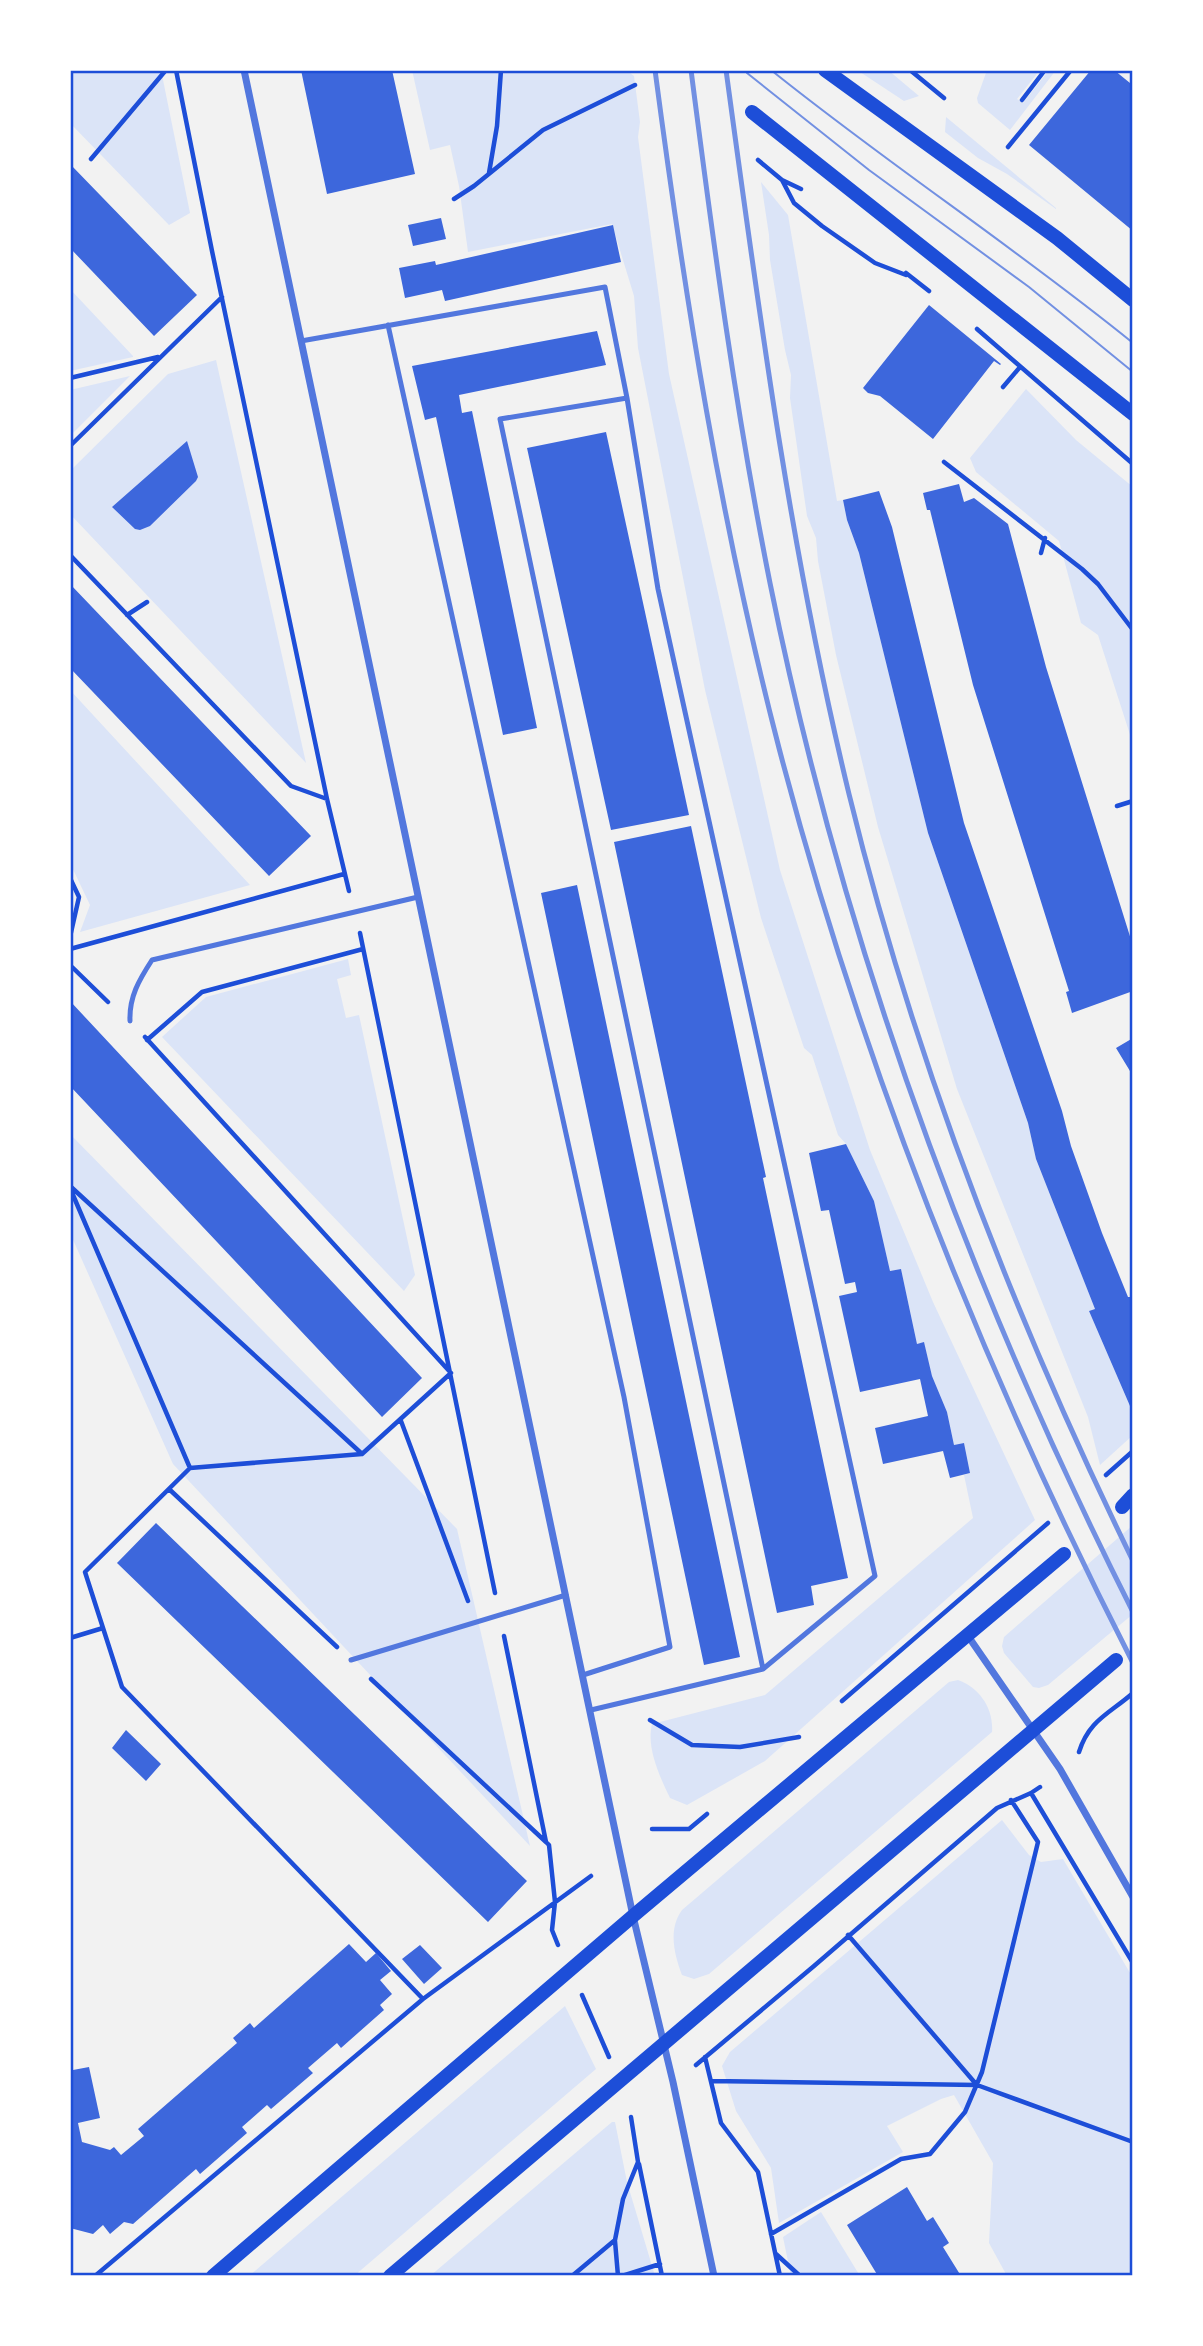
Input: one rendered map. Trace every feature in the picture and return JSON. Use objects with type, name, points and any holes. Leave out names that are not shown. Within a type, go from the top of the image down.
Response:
[{"type":"main road","points":[[825,70],[1057,238],[1133,300]]},
{"type":"main road","points":[[752,112],[1133,414]]},
{"type":"main road","points":[[1122,1507],[1133,1495]]},
{"type":"main road","points":[[214,2276],[633,1916],[1064,1555]]},
{"type":"main road","points":[[390,2276],[1116,1660]]},
{"type":"street","points":[[244,70],[633,1916],[664,2042],[714,2276]]},
{"type":"street","points":[[968,1636],[1035,1730],[1133,1897]]},
{"type":"lane","points":[[301,341],[605,287],[658,589],[875,1576],[764,1669],[591,1710]]},
{"type":"lane","points":[[388,325],[624,1397],[670,1647],[583,1675]]},
{"type":"lane","points":[[626,398],[500,419],[764,1669]]},
{"type":"lane","points":[[130,1021],[129,1006],[136,986],[152,960],[418,897]]},
{"type":"lane","points":[[351,1660],[566,1595]]},
{"type":"path","points":[[91,159],[166,70]]},
{"type":"path","points":[[176,70],[327,799],[363,949],[546,1842],[550,1845],[555,1902],[552,1930],[559,1945]]},
{"type":"path","points":[[489,173],[497,126],[501,70]]},
{"type":"path","points":[[910,70],[944,98]]},
{"type":"path","points":[[1022,100],[1045,70]]},
{"type":"path","points":[[1008,147],[1071,70]]},
{"type":"path","points":[[454,199],[543,130],[635,85]]},
{"type":"path","points":[[758,160],[782,180],[794,202],[822,226],[875,263],[910,276],[931,293]]},
{"type":"path","points":[[70,446],[222,297]]},
{"type":"path","points":[[973,326],[1133,464]]},
{"type":"path","points":[[70,378],[161,357]]},
{"type":"path","points":[[1003,387],[1020,367]]},
{"type":"path","points":[[944,462],[1045,538],[1098,584],[1133,630]]},
{"type":"path","points":[[1041,553],[1045,538]]},
{"type":"path","points":[[70,555],[291,786],[327,799]]},
{"type":"path","points":[[127,615],[147,602]]},
{"type":"path","points":[[1117,806],[1133,801]]},
{"type":"path","points":[[70,949],[344,874]]},
{"type":"path","points":[[70,878],[79,897],[70,937]]},
{"type":"path","points":[[147,1040],[202,992],[363,949]]},
{"type":"path","points":[[70,961],[71,966],[110,1004],[129,1006]]},
{"type":"path","points":[[130,1021],[451,1373]]},
{"type":"path","points":[[70,1187],[362,1454]]},
{"type":"path","points":[[70,1187],[190,1468]]},
{"type":"path","points":[[423,1998],[122,1686],[85,1572],[190,1468],[362,1454],[451,1373]]},
{"type":"path","points":[[401,1421],[476,1622]]},
{"type":"path","points":[[1106,1475],[1133,1451]]},
{"type":"path","points":[[841,1702],[1048,1523]]},
{"type":"path","points":[[70,1638],[103,1628]]},
{"type":"path","points":[[1078,1754],[1092,1725],[1133,1693]]},
{"type":"path","points":[[621,1703],[692,1745],[740,1747],[799,1737]]},
{"type":"path","points":[[791,1745],[810,1728]]},
{"type":"path","points":[[696,2065],[996,1808],[1040,1787]]},
{"type":"path","points":[[1031,1793],[1133,1963]]},
{"type":"path","points":[[771,2234],[901,2159],[930,2154],[965,2112],[977,2085],[1038,1842],[1011,1800]]},
{"type":"path","points":[[652,1829],[689,1829],[708,1813]]},
{"type":"path","points":[[95,2276],[423,1998],[591,1876]]},
{"type":"path","points":[[849,1935],[977,2085]]},
{"type":"path","points":[[582,1994],[610,2060]]},
{"type":"path","points":[[705,2057],[721,2123],[758,2172],[780,2276]]},
{"type":"path","points":[[711,2081],[977,2085],[1133,2142]]},
{"type":"path","points":[[631,2117],[662,2276]]},
{"type":"path","points":[[638,2162],[623,2199],[615,2240],[620,2276],[660,2264]]},
{"type":"path","points":[[572,2276],[615,2240]]},
{"type":"path","points":[[775,2253],[800,2276]]},
{"type":"shaded area","points":[[70,70],[161,70],[190,213],[169,225],[70,123]]},
{"type":"shaded area","points":[[412,70],[626,70],[634,76],[640,122],[638,137],[669,374],[780,870],[870,1150],[933,1302],[1035,1520],[765,1761],[687,1805],[670,1798],[662,1781],[652,1752],[652,1724],[765,1695],[973,1518],[964,1475],[970,1473],[964,1443],[954,1445],[947,1412],[932,1376],[924,1343],[917,1344],[901,1269],[890,1271],[874,1201],[846,1144],[838,1135],[812,1055],[804,1048],[761,918],[705,690],[638,348],[634,296],[612,224],[468,252],[450,145],[430,150]]},
{"type":"shaded area","points":[[857,70],[888,70],[919,96],[904,101]]},
{"type":"shaded area","points":[[987,70],[1040,70],[1017,99],[1023,103],[1049,70],[1056,70],[1010,130],[978,103],[977,98]]},
{"type":"shaded area","points":[[946,117],[1056,209],[1007,174],[978,158],[945,132]]},
{"type":"shaded area","points":[[761,182],[788,215],[837,501],[843,500],[859,553],[928,833],[1028,1123],[1036,1159],[1095,1309],[1089,1311],[1133,1413],[1133,1435],[1100,1465],[1088,1417],[957,1089],[878,827],[836,655],[816,538],[807,516],[790,398],[791,375],[770,260]]},
{"type":"shaded area","points":[[70,289],[133,356],[133,357],[70,371]]},
{"type":"shaded area","points":[[216,360],[306,763],[70,514],[70,471],[168,374]]},
{"type":"shaded area","points":[[130,376],[70,436],[70,390]]},
{"type":"shaded area","points":[[1026,389],[1076,440],[1133,487],[1133,744],[1098,635],[1081,623],[1059,541],[976,472],[970,458]]},
{"type":"shaded area","points":[[70,690],[250,885],[80,932],[90,905],[70,863]]},
{"type":"shaded area","points":[[348,959],[351,975],[337,979],[346,1018],[359,1015],[415,1275],[404,1291],[162,1037],[206,997]]},
{"type":"shaded area","points":[[70,1134],[457,1529],[530,1846],[173,1464],[70,1233]]},
{"type":"shaded area","points":[[1133,1525],[1133,1614],[1048,1685],[1033,1687],[1004,1653],[1004,1637]]},
{"type":"shaded area","points":[[958,1680],[973,1688],[984,1700],[991,1715],[992,1732],[709,1974],[694,1979],[682,1975],[675,1950],[674,1933],[682,1910],[949,1682]]},
{"type":"shaded area","points":[[1002,1820],[1029,1855],[1041,1862],[1063,1859],[1133,1978],[1133,2276],[1007,2276],[989,2243],[993,2163],[954,2095],[887,2126],[903,2152],[779,2223],[771,2168],[736,2111],[722,2066],[730,2052]]},
{"type":"shaded area","points":[[565,2006],[596,2069],[354,2276],[249,2276]]},
{"type":"shaded area","points":[[615,2122],[627,2182],[655,2276],[430,2276]]},
{"type":"shaded area","points":[[821,2212],[860,2276],[791,2276],[783,2237]]},
{"type":"building","points":[[301,70],[392,70],[415,174],[327,194]]},
{"type":"building","points":[[1091,70],[1114,70],[1130,83],[1133,80],[1133,231],[1029,145]]},
{"type":"building","points":[[70,164],[197,295],[154,336],[70,248]]},
{"type":"building","points":[[441,218],[446,239],[413,246],[408,225]]},
{"type":"building","points":[[613,225],[621,262],[445,301],[442,290],[405,298],[399,268],[435,261],[436,265]]},
{"type":"building","points":[[929,305],[1001,364],[994,361],[933,439],[880,396],[868,393],[863,388]]},
{"type":"building","points":[[597,331],[606,365],[459,395],[462,413],[472,411],[537,728],[503,735],[436,417],[425,420],[412,366]]},
{"type":"building","points":[[606,432],[689,815],[611,830],[527,448]]},
{"type":"building","points":[[187,441],[198,477],[196,481],[150,526],[135,529],[112,507]]},
{"type":"building","points":[[959,484],[964,502],[974,498],[1008,524],[1046,667],[1133,946],[1133,991],[1072,1013],[1066,992],[1069,991],[973,685],[930,510],[927,510],[923,493]]},
{"type":"building","points":[[879,491],[892,527],[964,823],[1062,1111],[1071,1146],[1102,1233],[1128,1297],[1131,1297],[1133,1302],[1133,1413],[1089,1311],[1095,1309],[1036,1159],[1028,1123],[928,833],[859,553],[843,500]]},
{"type":"building","points":[[70,584],[311,836],[269,876],[70,668]]},
{"type":"building","points":[[691,826],[848,1578],[811,1586],[814,1605],[777,1613],[614,842]]},
{"type":"building","points":[[577,885],[740,1657],[704,1665],[541,893]]},
{"type":"building","points":[[70,1001],[422,1378],[382,1417],[70,1086]]},
{"type":"building","points":[[1133,1038],[1133,1076],[1116,1048]]},
{"type":"building","points":[[846,1144],[874,1201],[890,1271],[901,1269],[917,1344],[924,1342],[932,1376],[947,1412],[954,1445],[964,1443],[970,1473],[950,1478],[943,1451],[883,1464],[875,1428],[928,1416],[920,1379],[860,1392],[839,1296],[857,1292],[855,1282],[845,1284],[829,1210],[821,1211],[809,1153]]},
{"type":"building","points":[[156,1523],[527,1881],[488,1922],[117,1563]]},
{"type":"building","points":[[126,1730],[161,1764],[146,1781],[112,1748]]},
{"type":"building","points":[[349,1944],[366,1962],[376,1953],[391,1971],[380,1980],[392,1994],[380,2005],[384,2010],[341,2048],[337,2043],[308,2068],[313,2073],[271,2109],[267,2105],[242,2127],[247,2133],[200,2174],[196,2169],[133,2224],[124,2222],[110,2234],[103,2225],[93,2234],[70,2228],[70,2062],[73,2070],[89,2067],[100,2118],[78,2123],[82,2142],[110,2150],[114,2147],[121,2155],[144,2136],[138,2129],[237,2043],[233,2038],[250,2023],[254,2028]]},
{"type":"building","points":[[420,1945],[442,1968],[424,1984],[402,1959]]},
{"type":"building","points":[[907,2187],[927,2221],[933,2217],[949,2243],[943,2247],[961,2276],[878,2276],[847,2225]]},
{"type":"tram line","points":[[771,70],[1133,343]]},
{"type":"tram line","points":[[747,73],[869,170],[1029,287],[1133,372]]},
{"type":"railway","points":[[655,70],[692,326],[722,496],[758,664],[812,867],[848,984],[931,1215],[1026,1442],[1133,1663]]},
{"type":"railway","points":[[691,70],[746,455],[770,583],[800,717],[834,849],[873,980],[917,1110],[965,1238],[1073,1489],[1133,1612]]},
{"type":"railway","points":[[726,70],[764,343],[793,524],[828,704],[875,893],[904,991],[970,1185],[1047,1375],[1133,1561]]}]
